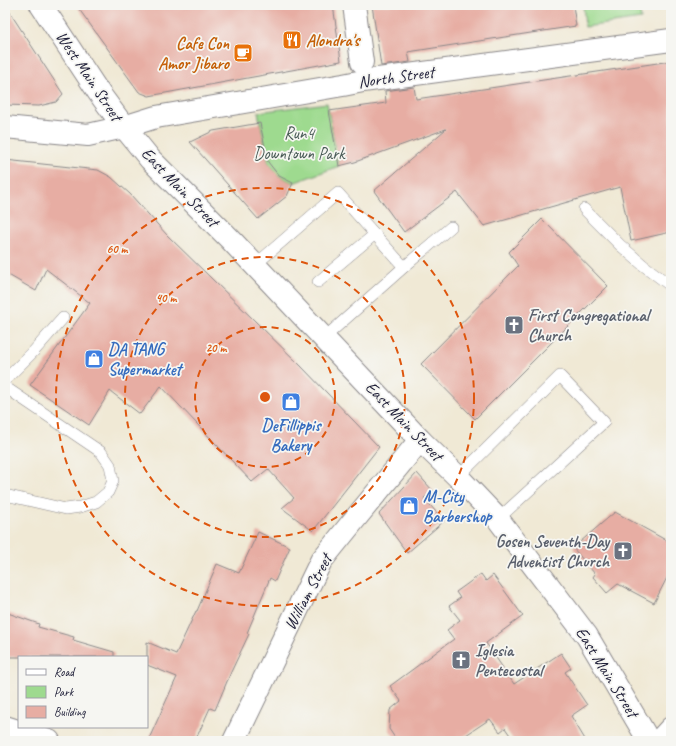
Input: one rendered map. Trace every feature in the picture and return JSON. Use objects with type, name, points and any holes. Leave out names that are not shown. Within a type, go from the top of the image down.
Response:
[{"type":"main road","name":"West Main Street","points":[[41,5],[124,128]]},
{"type":"main road","points":[[354,5],[362,62]]},
{"type":"main road","name":"North Street","points":[[5,127],[88,135],[124,128],[156,118],[363,81],[671,40]]},
{"type":"main road","name":"East Main Street","points":[[124,128],[150,158],[255,265],[420,440],[498,519],[587,636],[650,741]]},
{"type":"main road","name":"William Street","points":[[234,741],[321,561],[420,440]]},
{"type":"main road","points":[[5,727],[49,741]]},
{"type":"main road","points":[[659,741],[671,728]]},
{"type":"lane","points":[[255,265],[338,193],[404,267]]},
{"type":"lane","points":[[584,208],[620,245],[671,286]]},
{"type":"lane","points":[[324,338],[451,227]]},
{"type":"lane","points":[[318,282],[375,234]]},
{"type":"lane","points":[[5,380],[34,351],[62,318]]},
{"type":"lane","points":[[458,477],[560,376],[604,422],[498,519]]},
{"type":"lane","points":[[5,387],[101,452],[110,465],[113,481],[108,492],[96,502],[80,507],[66,509],[5,495]]},
{"type":"green space","points":[[583,5],[639,5],[641,19],[585,27]]},
{"type":"green space","name":"Run4 Downtown Park","points":[[327,103],[339,166],[293,183],[279,176],[268,162],[258,112]]},
{"type":"building","points":[[5,5],[63,94],[56,102],[39,106],[5,105]]},
{"type":"building","points":[[76,5],[333,5],[341,61],[149,96],[139,92]]},
{"type":"building","points":[[372,5],[573,5],[576,26],[408,52],[410,62],[381,66]]},
{"type":"building","points":[[671,61],[671,232],[631,241],[620,187],[484,226],[457,192],[404,232],[374,191],[446,129],[355,162],[339,166],[329,111],[386,103],[385,91],[414,87],[416,99]]},
{"type":"building","points":[[260,123],[268,162],[279,176],[293,183],[287,196],[258,219],[190,142],[213,131]]},
{"type":"building","points":[[5,160],[98,170],[111,177],[130,194],[167,235],[301,366],[379,447],[313,531],[282,508],[294,498],[268,469],[252,482],[161,386],[140,414],[110,391],[89,425],[30,385],[90,303],[46,269],[36,291],[5,273]]},
{"type":"building","name":"First Congregational Church","points":[[542,219],[608,286],[475,419],[421,364],[518,266],[509,252]]},
{"type":"building","name":"M-City Barbershop","points":[[417,473],[433,491],[424,498],[444,521],[407,553],[379,514]]},
{"type":"building","name":"Gosen Seventh-Day Adventist Church","points":[[615,512],[671,543],[671,570],[654,603],[618,584],[607,593],[593,577],[595,574],[573,548]]},
{"type":"building","points":[[258,532],[290,547],[275,581],[270,578],[247,633],[249,634],[215,710],[210,708],[195,741],[148,741],[177,677],[148,665],[147,642],[176,654],[197,611],[217,564],[239,573]]},
{"type":"building","name":"Iglesia Pentecostal","points":[[481,574],[486,581],[493,575],[523,616],[486,643],[514,684],[561,653],[571,668],[565,672],[587,705],[571,716],[586,741],[514,741],[505,728],[500,732],[490,719],[457,741],[397,741],[389,729],[390,710],[401,701],[390,686],[454,639],[447,630],[460,620],[449,606],[460,598],[456,592]]},
{"type":"building","points":[[5,612],[39,624],[38,627],[74,637],[73,640],[114,652],[114,656],[5,657]]},
{"type":"place","name":"Alondra's","points":[[292,40]]},
{"type":"place","name":"Cafe Con Amor Jibaro","points":[[243,53]]},
{"type":"place","name":"First Congregational Church","points":[[514,325]]},
{"type":"place","name":"DA TANG Supermarket","points":[[94,359]]},
{"type":"place","name":"DeFillippis Bakery","points":[[291,402]]},
{"type":"place","name":"M-City Barbershop","points":[[409,506]]},
{"type":"place","name":"Gosen Seventh-Day Adventist Church","points":[[623,551]]},
{"type":"place","name":"Iglesia Pentecostal","points":[[461,660]]}]
